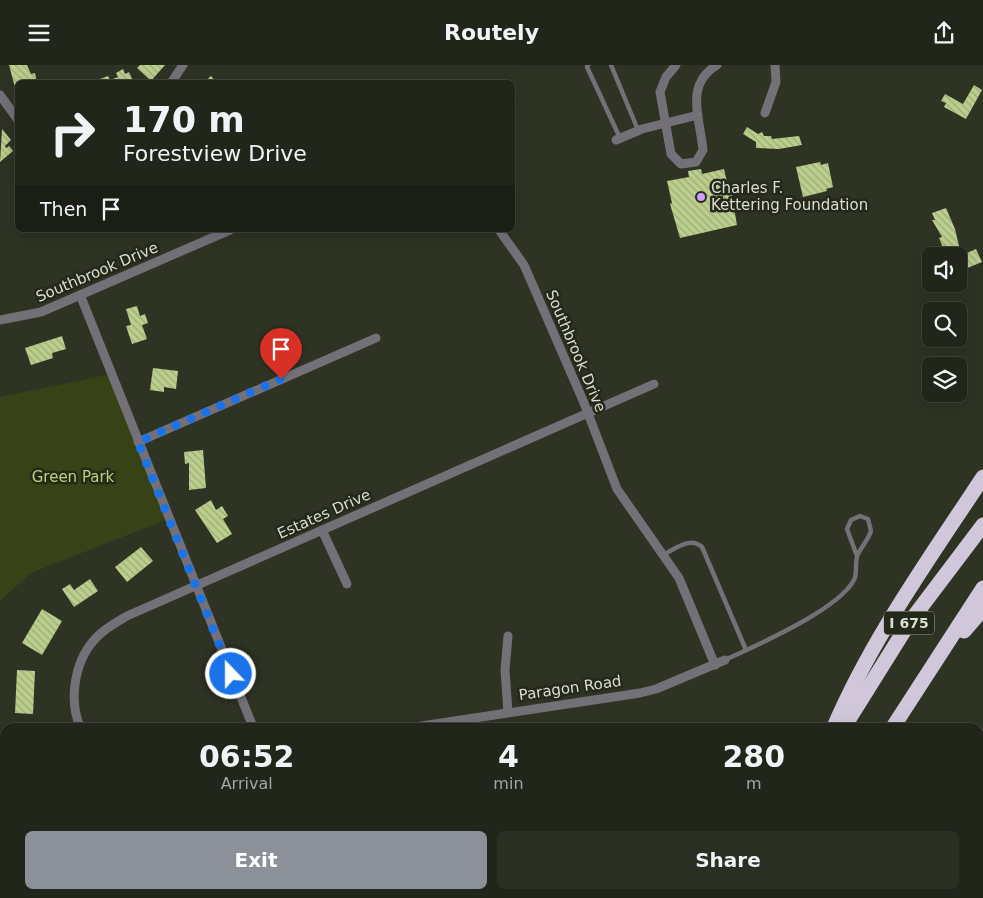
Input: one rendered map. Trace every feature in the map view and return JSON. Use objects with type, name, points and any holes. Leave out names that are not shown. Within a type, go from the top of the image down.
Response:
[{"type":"highway","points":[[836,723],[851,689],[884,632],[983,477]]},
{"type":"highway","name":"I 675","points":[[846,723],[909,623],[983,525]]},
{"type":"highway","name":"I 675","points":[[896,723],[983,587]]},
{"type":"highway","points":[[928,674],[983,609]]},
{"type":"street","points":[[173,80],[183,65]]},
{"type":"street","points":[[676,65],[666,77],[660,92],[664,125],[671,154],[681,164],[696,162],[703,150],[695,98],[701,79],[717,65]]},
{"type":"street","points":[[765,113],[776,81],[776,65]]},
{"type":"street","points":[[0,95],[15,116]]},
{"type":"street","points":[[618,139],[638,130],[698,115]]},
{"type":"street","name":"Southbrook Drive","points":[[0,320],[41,312],[80,297],[226,232]]},
{"type":"street","name":"Southbrook Drive","points":[[500,232],[524,265],[617,489],[688,595],[715,665]]},
{"type":"street","points":[[80,297],[251,723]]},
{"type":"street","points":[[138,442],[376,338]]},
{"type":"street","name":"Estates Drive","points":[[79,723],[75,710],[75,682],[85,654],[97,636],[127,616],[654,384]]},
{"type":"street","points":[[322,530],[347,584]]},
{"type":"street","points":[[508,636],[505,670],[508,712]]},
{"type":"street","name":"Paragon Road","points":[[440,723],[640,693],[656,689],[725,660]]},
{"type":"lane","points":[[588,65],[587,67],[618,139]]},
{"type":"lane","points":[[611,65],[638,130]]},
{"type":"lane","points":[[725,660],[820,611],[849,587],[856,574],[857,556],[847,529],[851,520],[860,516],[868,519],[871,531],[857,556]]},
{"type":"lane","points":[[663,555],[691,542],[698,543],[702,547],[746,650]]},
{"type":"green space","name":"Green Park","points":[[111,374],[168,519],[31,573],[0,601],[0,397]]},
{"type":"building","points":[[9,65],[27,65],[31,74],[35,73],[37,80],[15,80],[15,88]]},
{"type":"building","points":[[140,65],[165,65],[152,80],[137,68]]},
{"type":"building","points":[[123,69],[125,74],[129,72],[133,80],[110,80],[118,77],[116,73]]},
{"type":"building","points":[[108,76],[110,80],[100,79]]},
{"type":"building","points":[[211,76],[214,80],[206,80]]},
{"type":"building","points":[[974,85],[982,90],[966,119],[944,107],[946,103],[941,101],[945,94],[963,104]]},
{"type":"building","points":[[747,127],[758,134],[762,132],[764,136],[771,136],[772,139],[799,136],[802,145],[779,149],[756,148],[756,142],[743,134]]},
{"type":"building","points":[[2,129],[11,140],[5,146],[6,148],[9,146],[13,151],[0,162]]},
{"type":"building","points":[[820,162],[821,165],[828,163],[833,187],[826,189],[827,191],[803,197],[796,167]]},
{"type":"building","name":"Charles F. Kettering Foundation","points":[[701,169],[702,174],[724,169],[729,191],[731,190],[737,225],[680,238],[670,204],[672,203],[667,181],[689,177],[688,171]]},
{"type":"building","points":[[946,208],[955,229],[959,247],[943,247],[939,238],[942,237],[932,220],[935,220],[932,213]]},
{"type":"building","points":[[976,249],[982,262],[967,268],[967,253]]},
{"type":"building","points":[[137,306],[140,316],[145,314],[148,323],[142,325],[147,339],[132,344],[126,326],[131,325],[126,309]]},
{"type":"building","points":[[62,336],[66,349],[52,353],[53,358],[31,365],[25,348]]},
{"type":"building","points":[[153,368],[178,371],[176,389],[164,387],[164,392],[150,390]]},
{"type":"building","points":[[203,450],[206,488],[189,490],[189,463],[185,464],[184,452]]},
{"type":"building","points":[[211,500],[216,510],[222,506],[228,516],[223,519],[232,534],[217,543],[195,510]]},
{"type":"building","points":[[141,547],[153,561],[127,582],[115,567]]},
{"type":"building","points":[[90,579],[98,591],[74,607],[62,589],[70,584],[74,590]]},
{"type":"building","points":[[42,609],[62,621],[42,655],[22,643]]},
{"type":"building","points":[[17,670],[35,671],[33,714],[15,713]]},
{"type":"place","name":"Charles F. Kettering Foundation","points":[[701,197]]},
{"type":"route","points":[[231,674],[138,442],[281,379]]}]
